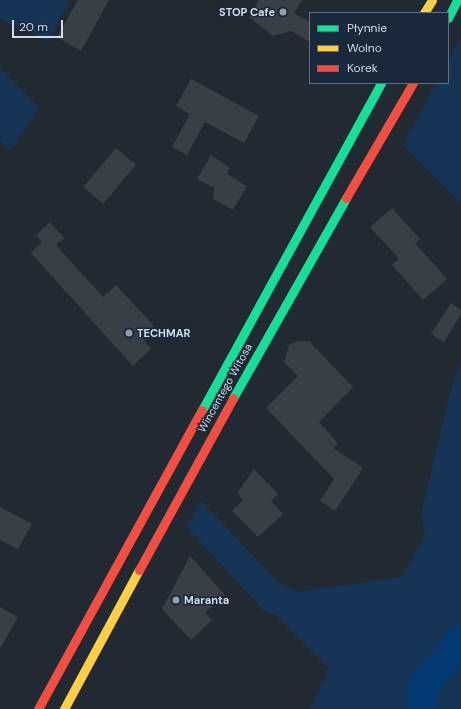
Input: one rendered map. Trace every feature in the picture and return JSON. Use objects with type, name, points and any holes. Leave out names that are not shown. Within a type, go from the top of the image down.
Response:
[{"type":"main road","points":[[425,12],[432,0]]},
{"type":"main road","points":[[449,16],[457,0]]},
{"type":"main road","name":"Wincentego Witosa","points":[[38,709],[380,84]]},
{"type":"main road","name":"Wincentego Witosa","points":[[64,709],[286,302],[412,84]]},
{"type":"shaded area","points":[[0,0],[69,0],[49,41],[0,19]]},
{"type":"shaded area","points":[[461,37],[461,203],[403,145],[435,84],[449,84],[449,59]]},
{"type":"shaded area","points":[[0,68],[39,108],[10,151],[0,141]]},
{"type":"shaded area","points":[[461,364],[461,709],[311,709],[329,668],[275,614],[263,610],[187,527],[201,501],[278,582],[297,592],[402,577],[425,535],[421,514],[452,385]]},
{"type":"building","points":[[78,0],[109,0],[81,51],[57,37]]},
{"type":"building","points":[[259,0],[302,0],[294,13],[309,21],[309,41],[291,31],[273,36],[249,17]]},
{"type":"building","points":[[191,79],[259,116],[244,143],[205,122],[187,155],[172,147],[190,114],[176,106]]},
{"type":"building","points":[[116,148],[136,165],[103,204],[83,187]]},
{"type":"building","points":[[211,155],[230,168],[227,174],[247,186],[233,210],[213,199],[214,188],[197,179]]},
{"type":"building","points":[[392,208],[420,239],[415,243],[447,279],[423,300],[392,265],[399,259],[370,227]]},
{"type":"building","points":[[50,222],[64,238],[56,245],[103,297],[116,285],[154,326],[145,334],[148,337],[144,341],[151,349],[133,366],[31,253],[42,242],[36,235]]},
{"type":"building","points":[[451,303],[461,310],[461,314],[444,342],[431,334]]},
{"type":"building","points":[[298,341],[309,341],[353,387],[319,422],[338,443],[333,448],[363,468],[335,511],[320,501],[334,479],[266,408],[298,376],[284,362],[289,345]]},
{"type":"building","points":[[254,469],[278,494],[271,501],[283,514],[258,537],[232,511],[243,500],[237,493]]},
{"type":"building","points":[[0,507],[32,524],[18,549],[0,540]]},
{"type":"building","points":[[190,556],[225,595],[205,613],[212,620],[191,640],[162,609]]},
{"type":"building","points":[[0,607],[18,617],[0,649]]},
{"type":"waterway","points":[[421,709],[423,685],[461,640]]},
{"type":"traffic: fast","points":[[449,16],[457,0]]},
{"type":"traffic: fast","points":[[202,410],[380,84]]},
{"type":"traffic: fast","points":[[233,398],[346,198]]},
{"type":"traffic: slow","points":[[425,12],[432,0]]},
{"type":"traffic: slow","points":[[64,709],[139,570]]},
{"type":"traffic: jam","points":[[346,198],[412,84]]},
{"type":"traffic: jam","points":[[139,570],[233,398]]},
{"type":"traffic: jam","points":[[38,709],[202,410]]},
{"type":"place","name":"STOP Cafe","points":[[283,12]]},
{"type":"place","name":"TECHMAR","points":[[129,333]]},
{"type":"place","name":"Maranta","points":[[176,600]]}]
